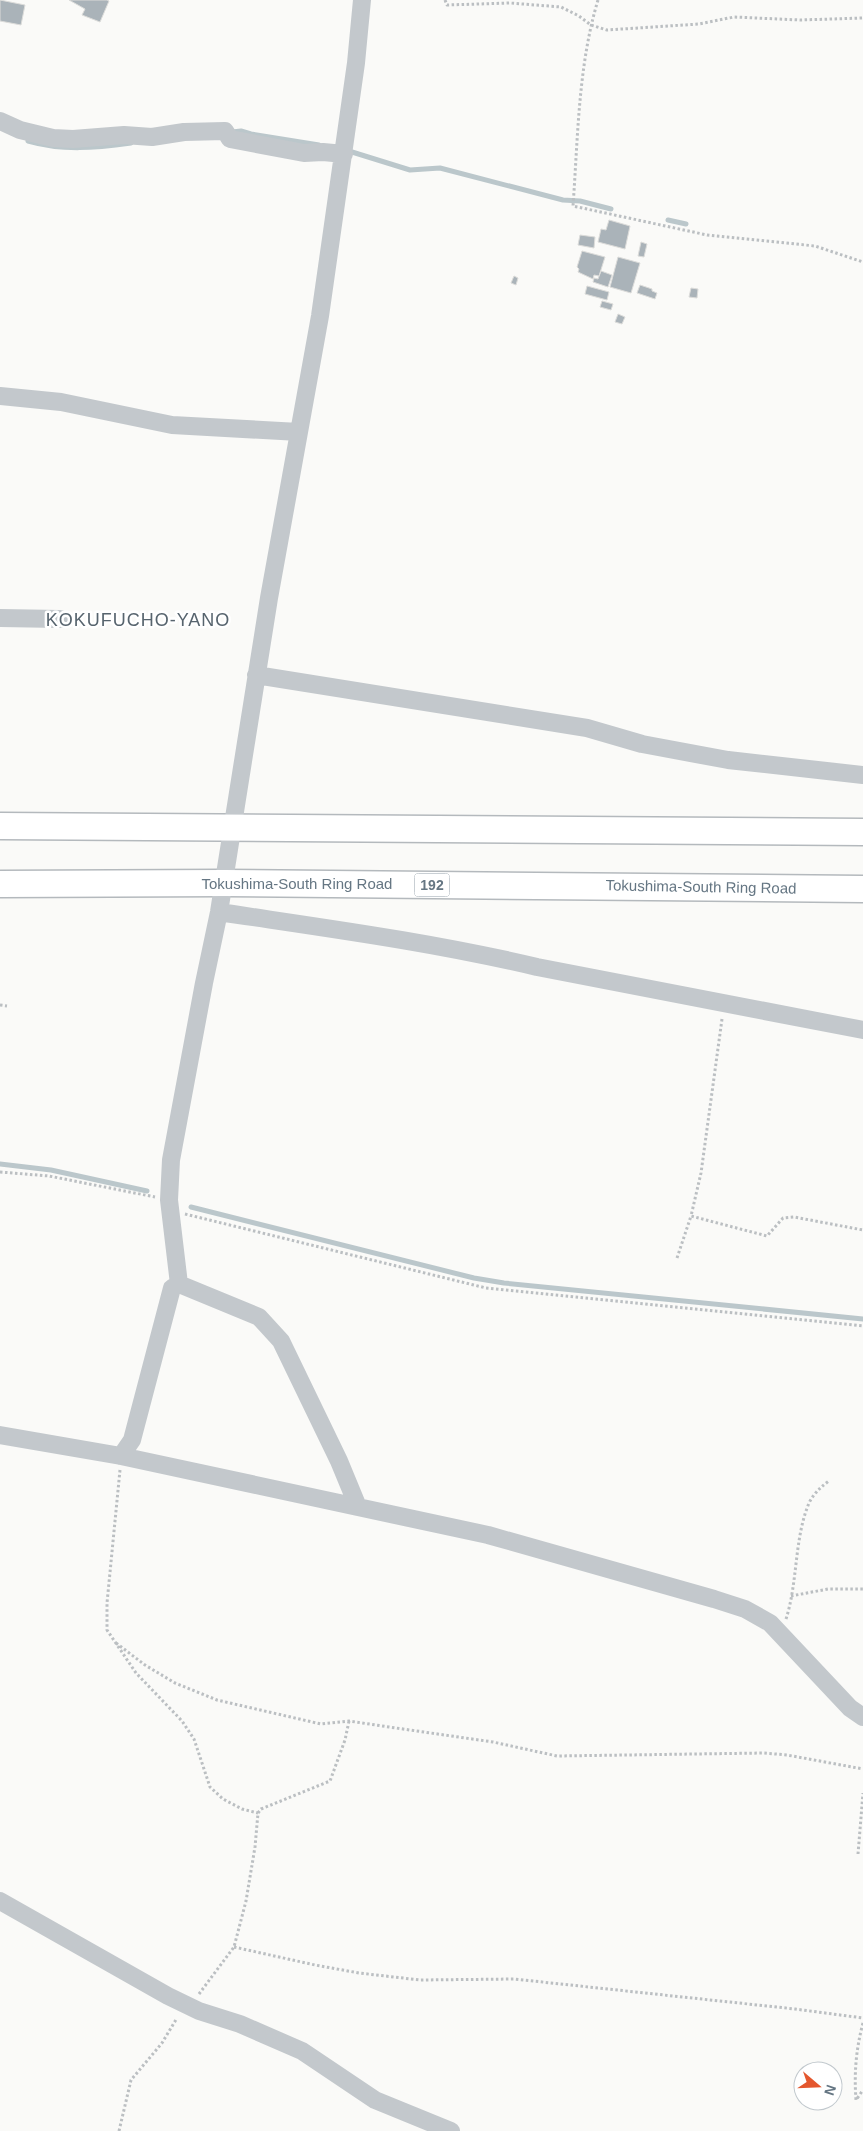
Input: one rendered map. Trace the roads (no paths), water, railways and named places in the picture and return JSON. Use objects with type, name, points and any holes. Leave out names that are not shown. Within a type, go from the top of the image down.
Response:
[{"type":"highway","points":[[0,826],[863,832]]},
{"type":"highway","name":"Tokushima-South Ring Road","points":[[0,884],[224,883],[863,889]]},
{"type":"street","points":[[179,1284],[170,1205],[173,1151],[219,912],[256,675],[320,316],[344,154],[362,0]]},
{"type":"street","points":[[0,121],[20,130],[54,138],[73,139],[124,135],[152,137],[184,132],[228,135],[304,153],[344,154]]},
{"type":"street","points":[[0,396],[61,402],[172,424],[299,432]]},
{"type":"street","points":[[0,618],[60,619]]},
{"type":"street","points":[[256,675],[587,728],[642,744],[728,760],[863,775]]},
{"type":"street","points":[[219,912],[491,956],[537,967],[863,1030]]},
{"type":"street","points":[[122,1456],[132,1440],[172,1288],[179,1284]]},
{"type":"street","points":[[179,1284],[258,1317],[281,1341],[358,1507]]},
{"type":"street","points":[[0,1435],[122,1456],[496,1538],[745,1609],[770,1623],[850,1708],[863,1717]]},
{"type":"street","points":[[0,1902],[190,2006],[240,2024],[302,2051],[376,2100],[451,2131]]},
{"type":"waterway","points":[[232,132],[241,131],[319,145]]},
{"type":"waterway","points":[[28,141],[79,148],[131,143]]},
{"type":"waterway","points":[[352,152],[410,170],[440,168],[563,200],[580,201],[611,209]]},
{"type":"waterway","points":[[668,220],[686,224]]},
{"type":"waterway","points":[[0,1164],[51,1170],[147,1191]]},
{"type":"waterway","points":[[191,1207],[474,1278],[504,1283],[863,1319]]},
{"type":"district","name":"KOKUFUCHO-YANO","points":[[138,620]]}]
